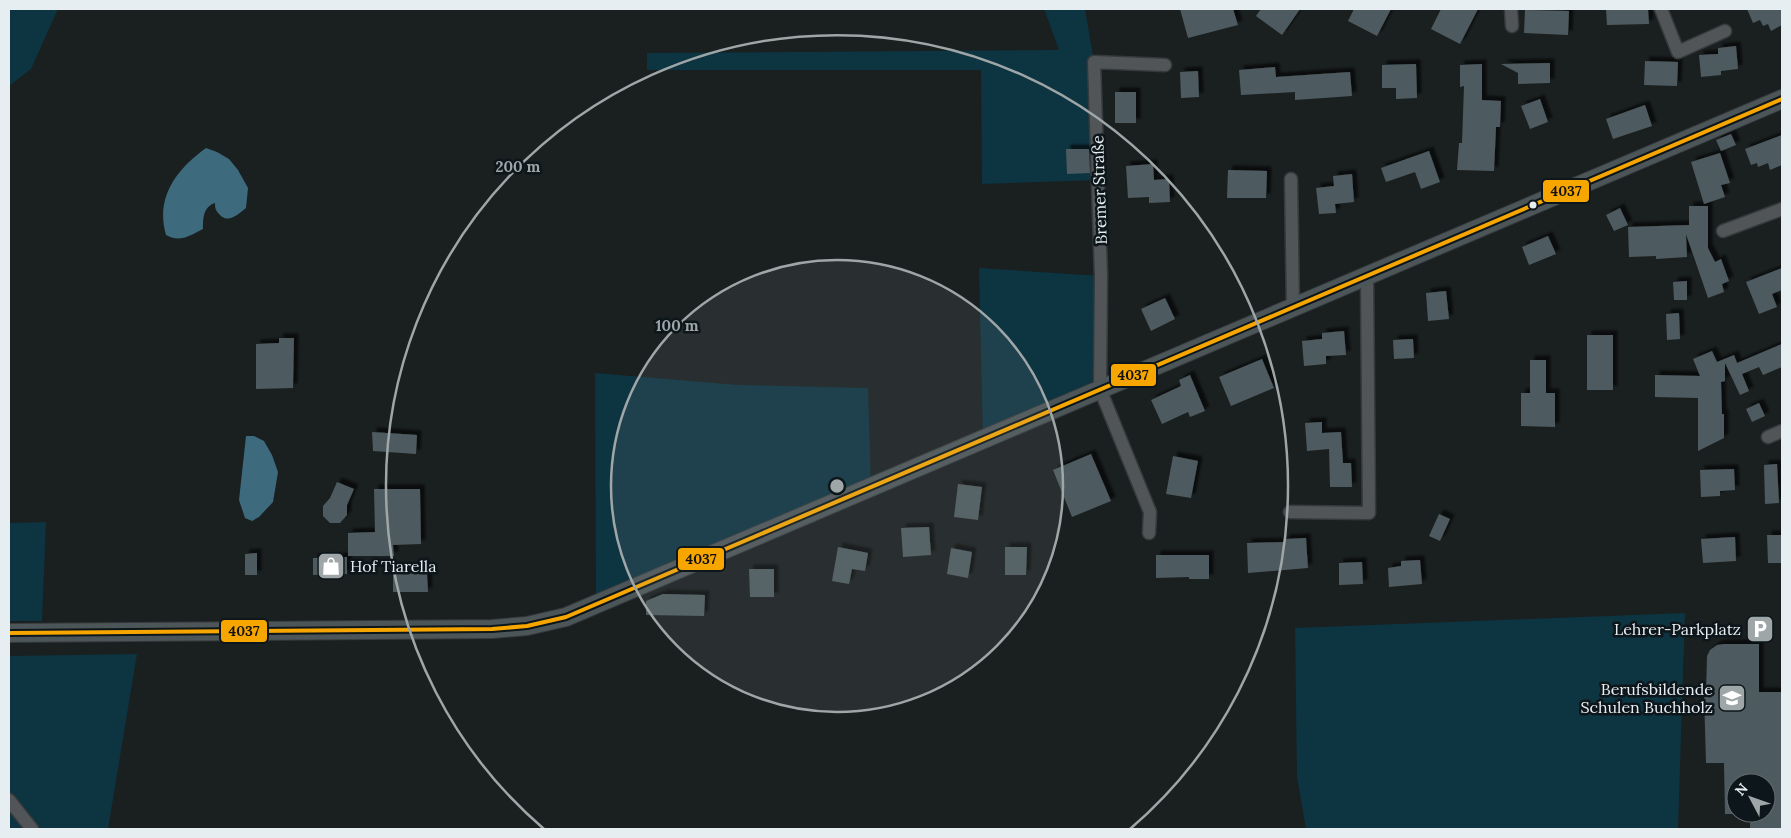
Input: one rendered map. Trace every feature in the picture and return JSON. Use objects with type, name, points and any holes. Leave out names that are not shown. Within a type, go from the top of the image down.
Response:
[{"type":"street","points":[[1511,9],[1512,26]]},
{"type":"street","points":[[1661,9],[1678,52],[1725,31]]},
{"type":"street","name":"Bremer Straße","points":[[1149,533],[1150,512],[1100,389],[1101,276],[1094,62],[1165,65]]},
{"type":"street","points":[[9,633],[444,630],[528,626],[566,617],[1782,99]]},
{"type":"street","points":[[1291,179],[1293,308]]},
{"type":"street","points":[[1723,231],[1782,209]]},
{"type":"street","points":[[1290,512],[1369,512],[1367,277]]},
{"type":"street","points":[[1768,437],[1782,431]]},
{"type":"street","points":[[9,800],[32,829]]},
{"type":"shaded area","points":[[9,9],[58,9],[31,69],[9,86]]},
{"type":"shaded area","points":[[1044,9],[1085,9],[1094,62],[1098,180],[982,184],[981,70],[647,70],[647,53],[1059,50]]},
{"type":"shaded area","points":[[206,148],[229,159],[238,170],[248,188],[246,208],[227,219],[223,218],[218,212],[215,203],[206,210],[203,229],[184,238],[166,235],[163,221],[164,208],[166,196],[171,185],[186,165]]},
{"type":"shaded area","points":[[979,268],[1101,276],[1100,389],[983,439]]},
{"type":"shaded area","points":[[595,373],[738,385],[868,388],[871,487],[596,604]]},
{"type":"shaded area","points":[[246,436],[254,436],[264,441],[272,455],[278,472],[273,502],[259,517],[252,521],[245,518],[239,500]]},
{"type":"shaded area","points":[[46,522],[42,621],[9,621],[9,523]]},
{"type":"shaded area","points":[[1685,613],[1678,829],[1306,829],[1297,777],[1295,628]]},
{"type":"shaded area","points":[[137,654],[108,829],[9,829],[9,656]]},
{"type":"building","points":[[1180,9],[1233,9],[1238,25],[1188,38]]},
{"type":"building","points":[[1261,9],[1300,9],[1282,35],[1256,16]]},
{"type":"building","points":[[1354,9],[1391,9],[1377,36],[1348,21]]},
{"type":"building","points":[[1441,9],[1478,9],[1460,44],[1431,29]]},
{"type":"building","points":[[1606,9],[1648,9],[1649,24],[1607,25]]},
{"type":"building","points":[[1747,9],[1782,9],[1782,25],[1771,31],[1768,24],[1763,26],[1760,20],[1753,23]]},
{"type":"building","points":[[1525,10],[1569,11],[1568,35],[1524,33]]},
{"type":"building","points":[[1736,46],[1738,69],[1721,71],[1721,75],[1701,77],[1699,55],[1718,54],[1718,48]]},
{"type":"building","points":[[1645,61],[1678,62],[1677,86],[1644,85]]},
{"type":"building","points":[[1550,63],[1550,83],[1518,84],[1518,73],[1501,64]]},
{"type":"building","points":[[1416,64],[1417,98],[1396,99],[1396,88],[1382,88],[1382,65]]},
{"type":"building","points":[[1482,64],[1482,100],[1501,101],[1500,127],[1496,127],[1494,171],[1457,170],[1459,143],[1462,143],[1464,86],[1460,87],[1460,65]]},
{"type":"building","points":[[1275,67],[1276,77],[1350,72],[1352,96],[1295,100],[1295,92],[1241,95],[1239,70]]},
{"type":"building","points":[[1198,71],[1199,97],[1181,98],[1180,72]]},
{"type":"building","points":[[1115,92],[1136,92],[1136,123],[1115,123]]},
{"type":"building","points":[[1540,99],[1548,122],[1530,129],[1521,106]]},
{"type":"building","points":[[1645,105],[1652,126],[1613,139],[1606,119]]},
{"type":"building","points":[[1731,134],[1736,145],[1721,151],[1716,140]]},
{"type":"building","points":[[1782,135],[1782,165],[1770,170],[1768,163],[1758,167],[1757,163],[1751,165],[1745,149]]},
{"type":"building","points":[[1066,149],[1089,149],[1090,173],[1067,174]]},
{"type":"building","points":[[1429,151],[1440,182],[1421,189],[1415,172],[1386,182],[1381,168]]},
{"type":"building","points":[[1720,153],[1730,183],[1721,185],[1725,197],[1704,204],[1691,162]]},
{"type":"building","points":[[1153,164],[1154,180],[1169,179],[1170,202],[1149,203],[1149,197],[1128,198],[1126,166]]},
{"type":"building","points":[[1228,170],[1267,171],[1266,198],[1227,198]]},
{"type":"building","points":[[1352,174],[1354,202],[1335,204],[1336,213],[1319,214],[1316,188],[1334,186],[1333,176]]},
{"type":"building","points":[[1689,206],[1708,206],[1708,248],[1715,262],[1721,259],[1729,281],[1722,284],[1724,292],[1708,298],[1686,234],[1687,257],[1656,259],[1656,256],[1629,257],[1628,227],[1689,225]]},
{"type":"building","points":[[1620,208],[1628,225],[1614,231],[1606,215]]},
{"type":"building","points":[[1548,236],[1556,254],[1529,265],[1522,247]]},
{"type":"building","points":[[1782,268],[1782,290],[1772,294],[1777,307],[1759,314],[1746,282]]},
{"type":"building","points":[[1687,281],[1687,300],[1674,300],[1673,282]]},
{"type":"building","points":[[1446,291],[1449,319],[1428,321],[1426,293]]},
{"type":"building","points":[[1165,298],[1175,319],[1151,331],[1141,309]]},
{"type":"building","points":[[1679,313],[1680,339],[1667,340],[1666,314]]},
{"type":"building","points":[[1344,331],[1346,355],[1326,356],[1326,364],[1304,366],[1302,341],[1322,339],[1322,333]]},
{"type":"building","points":[[1587,335],[1613,335],[1613,390],[1587,390]]},
{"type":"building","points":[[279,338],[294,338],[293,388],[256,389],[256,344],[279,343]]},
{"type":"building","points":[[1413,339],[1414,358],[1394,359],[1393,340]]},
{"type":"building","points":[[1782,344],[1782,367],[1763,375],[1759,367],[1742,374],[1749,391],[1740,395],[1725,363],[1725,381],[1721,382],[1724,438],[1698,451],[1698,398],[1655,397],[1655,375],[1700,376],[1693,359],[1712,351],[1717,362],[1734,355],[1737,363]]},
{"type":"building","points":[[1262,359],[1274,388],[1231,406],[1219,377]]},
{"type":"building","points":[[1530,360],[1546,360],[1546,393],[1555,393],[1555,427],[1521,426],[1521,393],[1530,393]]},
{"type":"building","points":[[1190,375],[1205,411],[1190,417],[1188,412],[1162,424],[1151,400],[1181,386],[1179,380]]},
{"type":"building","points":[[1759,403],[1765,416],[1752,422],[1746,409]]},
{"type":"building","points":[[1322,422],[1322,433],[1341,432],[1343,463],[1351,463],[1352,487],[1330,487],[1329,449],[1307,451],[1305,423]]},
{"type":"building","points":[[372,432],[417,435],[416,454],[373,451]]},
{"type":"building","points":[[1091,454],[1111,501],[1072,517],[1053,470]]},
{"type":"building","points":[[1173,456],[1198,461],[1191,498],[1166,494]]},
{"type":"building","points":[[1777,464],[1779,503],[1765,504],[1764,465]]},
{"type":"building","points":[[1734,469],[1735,490],[1720,491],[1720,496],[1701,497],[1700,470]]},
{"type":"building","points":[[337,482],[354,489],[347,505],[347,515],[340,523],[330,523],[323,516],[323,506],[330,498]]},
{"type":"building","points":[[958,484],[982,487],[978,520],[954,517]]},
{"type":"building","points":[[374,489],[420,489],[421,544],[393,545],[394,556],[348,556],[348,533],[375,532]]},
{"type":"building","points":[[1439,514],[1450,519],[1440,541],[1429,536]]},
{"type":"building","points":[[929,527],[931,555],[903,557],[901,528]]},
{"type":"building","points":[[1767,535],[1782,535],[1782,563],[1768,563]]},
{"type":"building","points":[[1735,537],[1736,561],[1703,563],[1701,539]]},
{"type":"building","points":[[1306,538],[1308,568],[1248,573],[1247,543],[1285,542],[1285,539]]},
{"type":"building","points":[[838,547],[868,553],[865,571],[852,569],[849,584],[832,581]]},
{"type":"building","points":[[1005,547],[1027,547],[1026,575],[1005,575]]},
{"type":"building","points":[[951,548],[972,552],[968,578],[947,574]]},
{"type":"building","points":[[257,553],[257,575],[245,575],[245,554]]},
{"type":"building","points":[[1156,555],[1209,555],[1209,579],[1189,579],[1189,577],[1156,578]]},
{"type":"building","points":[[347,557],[347,574],[313,575],[313,558]]},
{"type":"building","points":[[1420,560],[1422,584],[1389,587],[1388,568],[1401,566],[1401,561]]},
{"type":"building","points":[[1362,562],[1363,584],[1339,585],[1339,563]]},
{"type":"building","points":[[749,569],[774,569],[774,597],[750,597]]},
{"type":"building","points":[[427,573],[428,592],[393,592],[393,574]]},
{"type":"building","points":[[663,594],[705,595],[704,616],[646,615],[646,601]]},
{"type":"building","points":[[1759,644],[1759,692],[1782,692],[1782,829],[1750,829],[1750,823],[1776,823],[1776,773],[1726,773],[1725,814],[1724,763],[1706,763],[1704,694],[1706,694],[1707,656],[1710,650],[1717,645]]},
{"type":"transit line","name":"4037","points":[[9,633],[492,629],[527,626],[566,617],[1782,99]]},
{"type":"place","name":"Hof Tiarella","points":[[331,566]]},
{"type":"place","name":"Lehrer-Parkplatz","points":[[1760,629]]},
{"type":"place","name":"Berufsbildende Schulen Buchholz","points":[[1732,698]]}]
